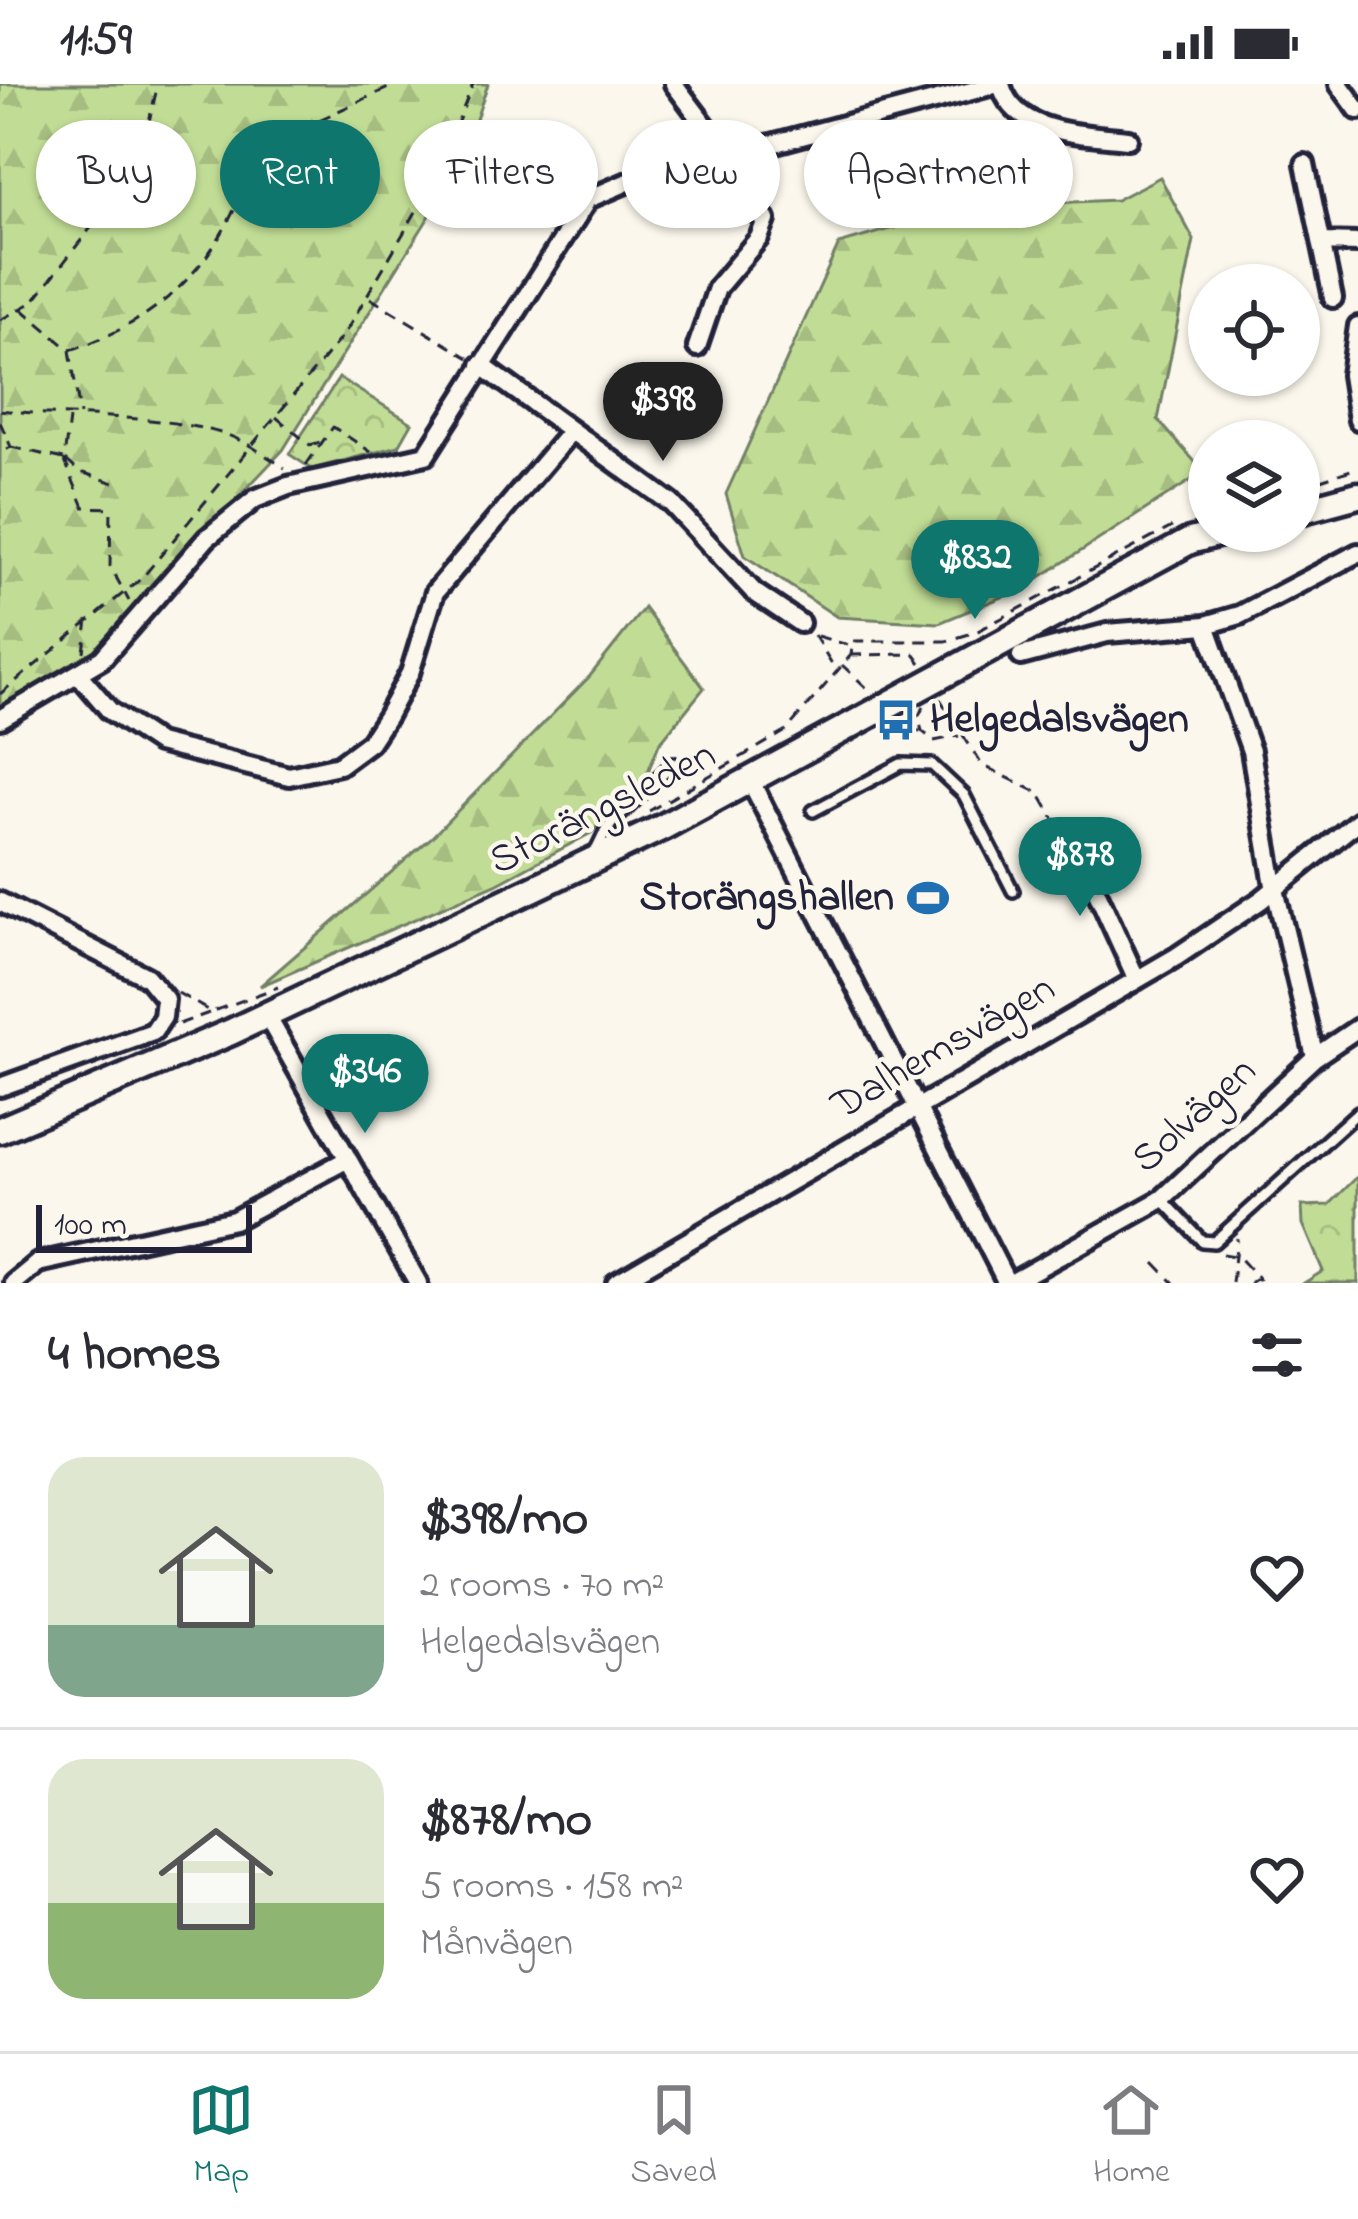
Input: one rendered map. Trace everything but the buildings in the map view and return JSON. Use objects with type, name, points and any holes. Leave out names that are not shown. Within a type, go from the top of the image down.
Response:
[{"type":"main road","points":[[1320,506],[1358,495]]},
{"type":"main road","name":"Storängsleden","points":[[0,1130],[267,1016],[590,862],[1188,543]]},
{"type":"street","points":[[674,84],[701,120]]},
{"type":"street","points":[[780,141],[957,90],[999,84],[1004,99],[1038,124],[1128,139]]},
{"type":"street","points":[[1339,84],[1358,110]]},
{"type":"street","points":[[1305,164],[1333,298]]},
{"type":"street","points":[[0,719],[80,676],[135,624],[230,517],[272,490],[306,473],[386,465],[432,449],[588,199],[622,189]]},
{"type":"street","points":[[697,347],[717,288],[763,228]]},
{"type":"street","points":[[1322,242],[1358,243]]},
{"type":"street","points":[[1358,326],[1352,386],[1358,420]]},
{"type":"street","points":[[481,365],[671,503],[754,592],[800,622]]},
{"type":"street","points":[[80,676],[110,711],[158,742],[289,776],[339,765],[370,742],[387,716],[410,673],[435,592],[571,431]]},
{"type":"street","points":[[1022,656],[1107,633],[1206,625],[1271,602],[1358,553]]},
{"type":"street","points":[[1206,625],[1251,751],[1274,885],[1316,1058]]},
{"type":"street","points":[[748,778],[1009,1283]]},
{"type":"street","name":"Dalhemsvägen","points":[[616,1283],[1137,980],[1261,900],[1358,821]]},
{"type":"street","points":[[1060,835],[1081,857],[1137,980]]},
{"type":"street","points":[[0,902],[89,943],[155,982],[163,989],[165,1010],[153,1032],[0,1087]]},
{"type":"street","points":[[267,1016],[418,1283]]},
{"type":"street","name":"Solvägen","points":[[1009,1283],[1162,1198],[1316,1058],[1358,1028]]},
{"type":"street","points":[[14,1283],[38,1263],[246,1216],[348,1159]]},
{"type":"lane","points":[[590,862],[607,828],[673,763]]},
{"type":"lane","points":[[813,811],[902,764],[932,764],[964,795],[1013,891]]},
{"type":"lane","points":[[1162,1198],[1202,1240],[1214,1241],[1358,1112]]},
{"type":"path","points":[[0,320],[33,302],[138,167],[158,84]]},
{"type":"path","points":[[70,350],[117,335],[196,274],[241,204],[256,149],[397,84]]},
{"type":"path","points":[[0,694],[126,590],[196,519],[250,446],[345,334],[434,181],[473,84]]},
{"type":"path","points":[[367,296],[481,365]]},
{"type":"path","points":[[21,308],[70,350],[81,418]]},
{"type":"path","points":[[0,410],[69,418],[128,417],[226,435],[306,473],[333,427],[386,465]]},
{"type":"path","points":[[275,416],[292,435],[310,445],[322,442]]},
{"type":"path","points":[[69,418],[64,459],[84,507],[111,508],[110,566],[126,590],[135,624]]},
{"type":"path","points":[[0,422],[11,447]]},
{"type":"path","points":[[0,453],[11,447],[64,459],[78,471],[117,484]]},
{"type":"path","points":[[1320,480],[1351,470]]},
{"type":"path","points":[[815,636],[850,646],[863,638],[946,640],[976,632],[1187,523]]},
{"type":"path","points":[[80,676],[88,619]]},
{"type":"path","points":[[800,622],[815,636],[835,669]]},
{"type":"path","points":[[850,646],[850,655]]},
{"type":"path","points":[[631,821],[786,730],[850,655],[914,654],[922,664]]},
{"type":"path","points":[[841,663],[867,688]]},
{"type":"path","points":[[922,731],[918,716],[928,699],[946,687]]},
{"type":"path","points":[[940,699],[982,765],[1040,793],[1060,835]]},
{"type":"path","points":[[884,727],[922,731],[934,741],[961,735]]},
{"type":"path","points":[[155,982],[211,1012]]},
{"type":"path","points":[[153,1032],[278,987]]},
{"type":"path","points":[[1232,1283],[1237,1238]]},
{"type":"path","points":[[1214,1253],[1236,1256],[1259,1281]]},
{"type":"path","points":[[1155,1263],[1174,1283]]},
{"type":"path","points":[[1250,1283],[1259,1281]]},
{"type":"green space","points":[[0,84],[488,84],[476,120],[404,120],[404,228],[422,228],[283,450],[75,670],[0,710]]},
{"type":"green space","points":[[1160,177],[1194,240],[1158,420],[1188,454],[1188,482],[1022,589],[939,623],[837,617],[745,556],[726,494],[839,244],[893,228],[1073,228],[1073,202],[1116,200]]},
{"type":"green space","points":[[339,378],[412,423],[399,446],[312,469],[289,454]]},
{"type":"green space","points":[[644,608],[704,688],[659,744],[647,774],[591,833],[496,884],[260,986],[431,838],[590,676]]},
{"type":"green space","points":[[1358,1176],[1358,1283],[1304,1283],[1323,1271],[1303,1224],[1302,1206],[1329,1205]]},
{"type":"place","name":"Helgedalsvägen","points":[[896,720]]},
{"type":"place","name":"Storängshallen","points":[[928,898]]}]
